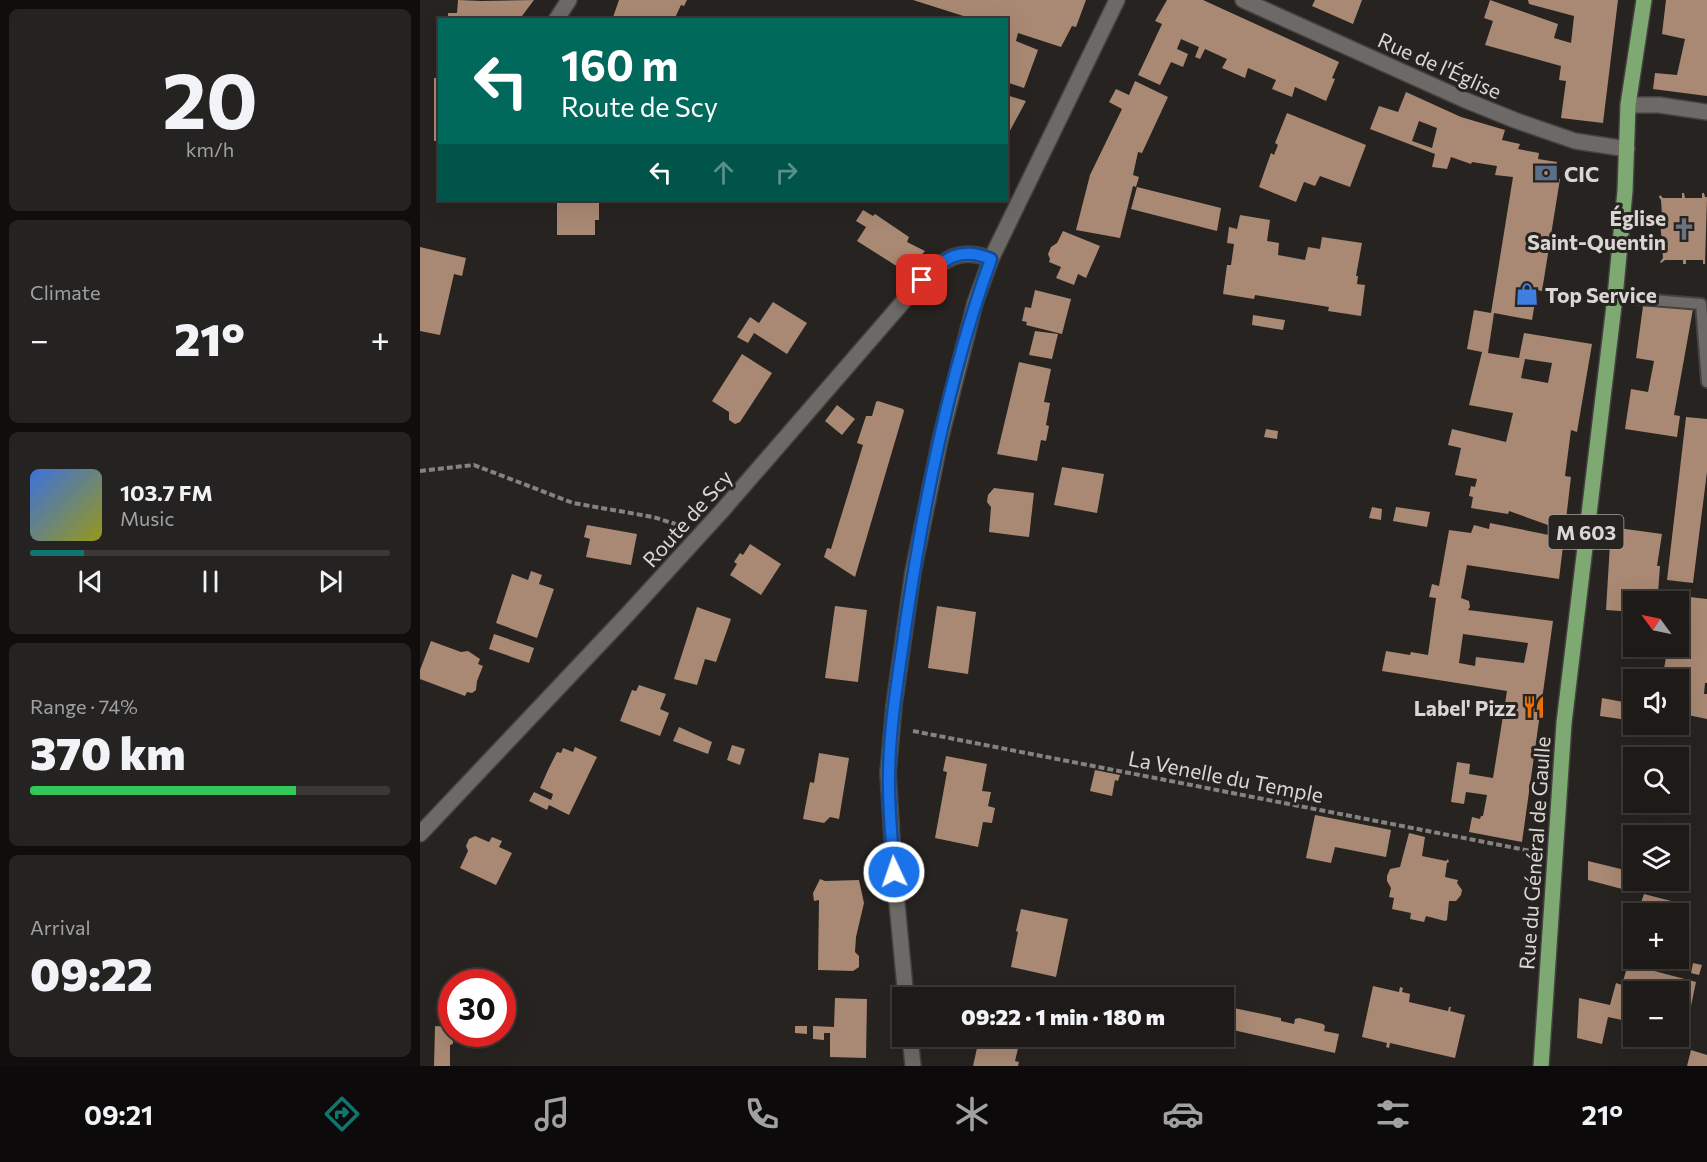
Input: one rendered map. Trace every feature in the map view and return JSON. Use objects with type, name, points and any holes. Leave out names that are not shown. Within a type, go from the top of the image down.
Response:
[{"type":"main road","name":"Rue du Général de Gaulle","points":[[1541,1066],[1564,723],[1615,297],[1627,149],[1628,105],[1644,0]]},
{"type":"street","points":[[557,18],[569,0]]},
{"type":"street","points":[[905,987],[894,872],[888,773],[892,726],[913,572],[940,440],[975,303],[991,259],[1117,0]]},
{"type":"street","name":"Rue de l'Église","points":[[1243,0],[1455,96],[1517,121],[1575,141],[1627,149]]},
{"type":"street","points":[[1628,105],[1659,105],[1707,112]]},
{"type":"street","name":"Route de Scy","points":[[420,834],[703,532],[922,280],[937,266],[960,254],[975,253],[991,259]]},
{"type":"street","points":[[911,1047],[913,1066]]},
{"type":"lane","points":[[1615,297],[1701,304],[1707,382]]},
{"type":"path","points":[[420,471],[474,465],[573,503],[653,517],[703,532]]},
{"type":"path","name":"La Venelle du Temple","points":[[892,726],[1554,856]]},
{"type":"building","points":[[458,0],[534,0],[520,18],[448,18],[448,13],[457,13]]},
{"type":"building","points":[[619,0],[687,0],[684,6],[681,5],[675,18],[613,18]]},
{"type":"building","points":[[913,0],[1086,0],[1076,27],[1072,26],[1061,47],[1018,33],[1016,41],[1038,50],[1024,88],[1008,83],[1008,18],[970,18]]},
{"type":"building","points":[[1167,0],[1203,0],[1339,62],[1326,101],[1295,87],[1292,97],[1272,89],[1276,80],[1248,68],[1245,78],[1222,68],[1227,59],[1205,49],[1200,59],[1195,57],[1199,47],[1181,39],[1177,49],[1188,54],[1183,67],[1171,62],[1160,85],[1138,75],[1162,24],[1155,21]]},
{"type":"building","points":[[1315,0],[1362,0],[1353,24],[1312,6]]},
{"type":"building","points":[[1490,0],[1558,24],[1554,38],[1571,43],[1574,16],[1529,4],[1528,0],[1618,0],[1603,123],[1561,118],[1566,81],[1559,80],[1561,66],[1485,45],[1493,21],[1484,18]]},
{"type":"building","points":[[1666,0],[1707,0],[1707,96],[1653,89],[1655,73],[1677,75],[1685,39],[1662,34]]},
{"type":"building","points":[[434,78],[438,78],[438,141],[434,141]]},
{"type":"building","points":[[1135,81],[1168,97],[1142,153],[1138,152],[1133,175],[1139,177],[1136,187],[1133,186],[1120,238],[1076,230],[1090,175],[1122,109],[1109,102],[1116,89],[1129,95]]},
{"type":"building","points":[[1406,92],[1461,117],[1505,130],[1502,140],[1520,144],[1518,149],[1539,153],[1538,159],[1557,162],[1554,178],[1560,179],[1542,291],[1537,290],[1532,320],[1494,313],[1488,353],[1519,358],[1524,333],[1592,344],[1577,432],[1571,430],[1565,476],[1571,477],[1565,528],[1548,525],[1509,511],[1508,514],[1471,508],[1473,497],[1469,496],[1471,486],[1475,487],[1477,479],[1455,475],[1461,448],[1448,445],[1452,429],[1506,442],[1513,413],[1469,405],[1482,352],[1467,349],[1474,310],[1491,313],[1513,177],[1495,175],[1497,166],[1472,162],[1471,164],[1451,157],[1447,169],[1432,167],[1435,154],[1370,129],[1379,106],[1398,112]],"holes":[[[1419,121],[1437,128],[1432,148],[1412,141]],[[1525,359],[1552,363],[1548,383],[1521,378]]]},
{"type":"building","points":[[1008,96],[1026,101],[1008,134]]},
{"type":"building","points":[[1287,113],[1366,145],[1350,187],[1320,176],[1315,186],[1304,182],[1296,202],[1259,187],[1271,153],[1274,155],[1278,145],[1275,143]]},
{"type":"building","points":[[1137,187],[1221,208],[1217,231],[1131,209]]},
{"type":"building","name":"Église Saint-Quentin","points":[[1682,193],[1685,198],[1702,198],[1702,193],[1707,197],[1705,264],[1703,260],[1686,260],[1686,264],[1683,264],[1683,260],[1660,262],[1663,258],[1662,244],[1656,242],[1662,242],[1659,197],[1660,195],[1663,198],[1682,198]]},
{"type":"building","points":[[557,201],[599,201],[599,220],[595,220],[595,235],[557,235]]},
{"type":"building","points":[[863,210],[873,216],[875,214],[909,237],[907,242],[925,251],[906,272],[857,241],[866,227],[856,221]]},
{"type":"building","points":[[1240,215],[1270,220],[1267,241],[1279,243],[1278,255],[1305,260],[1308,247],[1320,249],[1322,237],[1362,243],[1356,276],[1358,276],[1357,284],[1365,285],[1361,316],[1328,311],[1329,307],[1255,295],[1254,299],[1223,294],[1227,265],[1231,265],[1234,244],[1227,243],[1229,227],[1237,229]]},
{"type":"building","points":[[1063,231],[1100,246],[1086,278],[1078,274],[1074,285],[1056,278],[1061,267],[1049,262],[1048,254],[1051,247],[1057,243]]},
{"type":"building","points":[[420,247],[466,258],[462,276],[454,274],[440,335],[420,331]]},
{"type":"building","points":[[1035,290],[1071,299],[1062,334],[1026,325],[1027,322],[1022,321],[1025,307],[1031,308]]},
{"type":"building","points":[[773,302],[807,323],[787,354],[754,333],[748,343],[737,337],[750,317],[759,323]]},
{"type":"building","points":[[1643,306],[1693,309],[1674,415],[1680,416],[1677,437],[1625,429],[1631,389],[1648,392],[1654,361],[1636,358]]},
{"type":"building","points":[[1253,315],[1285,320],[1283,330],[1252,325]]},
{"type":"building","points":[[1035,331],[1058,334],[1052,359],[1029,355]]},
{"type":"building","points":[[742,354],[772,373],[740,422],[735,424],[729,420],[729,412],[712,401]]},
{"type":"building","points":[[1019,362],[1051,369],[1044,402],[1050,403],[1046,425],[1049,426],[1046,441],[1041,440],[1037,461],[997,454]]},
{"type":"building","points":[[878,401],[904,411],[855,577],[824,557],[827,548],[831,549],[863,445],[857,443],[866,416],[872,416]]},
{"type":"building","points":[[837,405],[855,419],[842,435],[825,421]]},
{"type":"building","points":[[1686,417],[1707,419],[1707,472],[1693,583],[1667,580]]},
{"type":"building","points":[[1266,429],[1278,431],[1277,439],[1264,437]]},
{"type":"building","points":[[1062,467],[1104,474],[1097,513],[1054,505]]},
{"type":"building","points":[[994,488],[1034,493],[1029,537],[989,532],[991,507],[987,502],[988,495]]},
{"type":"building","points":[[1372,507],[1382,509],[1381,520],[1369,518]]},
{"type":"building","points":[[1396,507],[1430,512],[1427,527],[1393,521]]},
{"type":"building","points":[[1490,523],[1564,538],[1559,579],[1467,565],[1461,598],[1469,601],[1468,610],[1553,621],[1522,842],[1469,832],[1472,817],[1480,819],[1483,816],[1487,795],[1466,792],[1464,804],[1451,802],[1457,762],[1470,764],[1469,774],[1493,778],[1507,691],[1382,671],[1386,651],[1428,655],[1436,598],[1429,597],[1432,584],[1439,586],[1449,530],[1471,533],[1474,525],[1489,529]],"holes":[[[1463,634],[1528,643],[1524,663],[1476,657],[1475,666],[1459,663]]]},
{"type":"building","points":[[587,525],[637,534],[631,565],[586,557],[590,539],[584,537]]},
{"type":"building","points":[[1611,527],[1662,534],[1657,566],[1660,566],[1658,591],[1623,591],[1623,611],[1606,610]]},
{"type":"building","points":[[750,544],[781,564],[761,595],[730,575],[737,564],[734,562],[740,553],[743,555]]},
{"type":"building","points":[[531,571],[542,575],[539,584],[554,589],[537,638],[496,623],[512,574],[528,580]]},
{"type":"building","points":[[1690,597],[1707,599],[1707,683],[1705,683],[1704,694],[1707,694],[1707,719],[1689,715],[1689,669],[1664,669],[1666,657],[1689,657]]},
{"type":"building","points":[[835,606],[867,610],[858,682],[825,678]]},
{"type":"building","points":[[937,606],[976,612],[968,674],[928,668]]},
{"type":"building","points":[[697,607],[731,619],[716,662],[705,659],[697,685],[674,679]]},
{"type":"building","points":[[494,634],[534,648],[529,663],[489,649]]},
{"type":"building","points":[[431,641],[461,652],[468,651],[480,659],[478,664],[483,666],[476,690],[472,693],[467,692],[465,696],[420,679],[420,670]]},
{"type":"building","points":[[639,685],[666,694],[660,709],[669,713],[660,736],[620,721],[632,690],[636,691]]},
{"type":"building","points":[[1602,698],[1623,702],[1623,719],[1600,716]]},
{"type":"building","points":[[679,727],[712,742],[708,754],[673,741]]},
{"type":"building","points":[[732,745],[745,749],[740,765],[727,760]]},
{"type":"building","points":[[575,747],[597,757],[569,815],[549,805],[547,810],[529,801],[534,792],[551,800],[553,794],[540,788],[548,770],[557,752],[561,753],[563,748],[573,752]]},
{"type":"building","points":[[819,753],[849,758],[839,819],[830,817],[824,823],[803,819],[810,782],[814,783]]},
{"type":"building","points":[[946,756],[987,764],[982,791],[991,792],[988,806],[995,808],[992,823],[983,822],[978,847],[935,838],[947,772],[943,771]]},
{"type":"building","points":[[1095,770],[1120,775],[1118,781],[1115,780],[1112,796],[1090,791]]},
{"type":"building","points":[[1315,815],[1391,830],[1386,857],[1335,847],[1331,863],[1306,858]]},
{"type":"building","points":[[1409,833],[1425,837],[1422,856],[1446,861],[1448,859],[1445,877],[1458,880],[1457,883],[1462,890],[1461,895],[1456,901],[1449,901],[1445,921],[1426,916],[1424,922],[1410,919],[1411,913],[1392,909],[1394,898],[1389,897],[1391,888],[1387,876],[1390,869],[1400,867]]},
{"type":"building","points":[[475,836],[489,842],[492,837],[502,841],[499,847],[512,853],[496,885],[460,868],[468,851],[466,846],[469,839]]},
{"type":"building","points":[[1588,861],[1623,870],[1623,889],[1588,880]]},
{"type":"building","points":[[820,879],[825,881],[859,880],[864,903],[856,937],[855,952],[859,956],[859,967],[853,971],[818,970],[819,900],[814,901],[813,893]]},
{"type":"building","points":[[1644,894],[1679,903],[1641,903]]},
{"type":"building","points":[[1021,909],[1068,919],[1056,977],[1011,967]]},
{"type":"building","points":[[1693,963],[1702,965],[1699,975],[1691,973]]},
{"type":"building","points":[[1627,969],[1647,969],[1696,982],[1691,1006],[1689,1005],[1689,981],[1623,981]]},
{"type":"building","points":[[1623,982],[1623,1018],[1622,1020],[1608,1017],[1602,1044],[1577,1038],[1579,998],[1610,1005],[1616,983],[1622,985]]},
{"type":"building","points":[[1373,986],[1399,992],[1400,987],[1403,988],[1402,992],[1410,994],[1409,1002],[1448,1011],[1451,1007],[1450,1011],[1465,1015],[1455,1058],[1390,1043],[1389,1048],[1386,1047],[1387,1043],[1362,1037]]},
{"type":"building","points":[[835,998],[867,999],[866,1058],[830,1057],[830,1033],[824,1033],[824,1040],[813,1039],[813,1026],[834,1027]]},
{"type":"building","points":[[1234,1008],[1281,1018],[1281,1021],[1294,1024],[1295,1019],[1299,1018],[1323,1024],[1324,1031],[1339,1034],[1335,1053],[1234,1030]]},
{"type":"building","points":[[435,1026],[438,1026],[438,1047],[450,1047],[450,1066],[434,1066]]},
{"type":"building","points":[[795,1026],[807,1026],[807,1034],[795,1033]]},
{"type":"building","points":[[977,1047],[1018,1047],[1015,1061],[1019,1062],[1018,1066],[973,1066]]},
{"type":"building","points":[[1691,1050],[1707,1055],[1707,1066],[1687,1066]]},
{"type":"place","name":"CIC","points":[[1546,173]]},
{"type":"place","name":"Église Saint-Quentin","points":[[1684,229]]},
{"type":"place","name":"Top Service","points":[[1527,294]]},
{"type":"place","name":"Label' Pizz","points":[[1534,707]]},
{"type":"route","points":[[894,872],[888,773],[894,705],[913,572],[940,440],[975,303],[991,259],[975,253],[960,254],[937,266],[922,280]]}]
